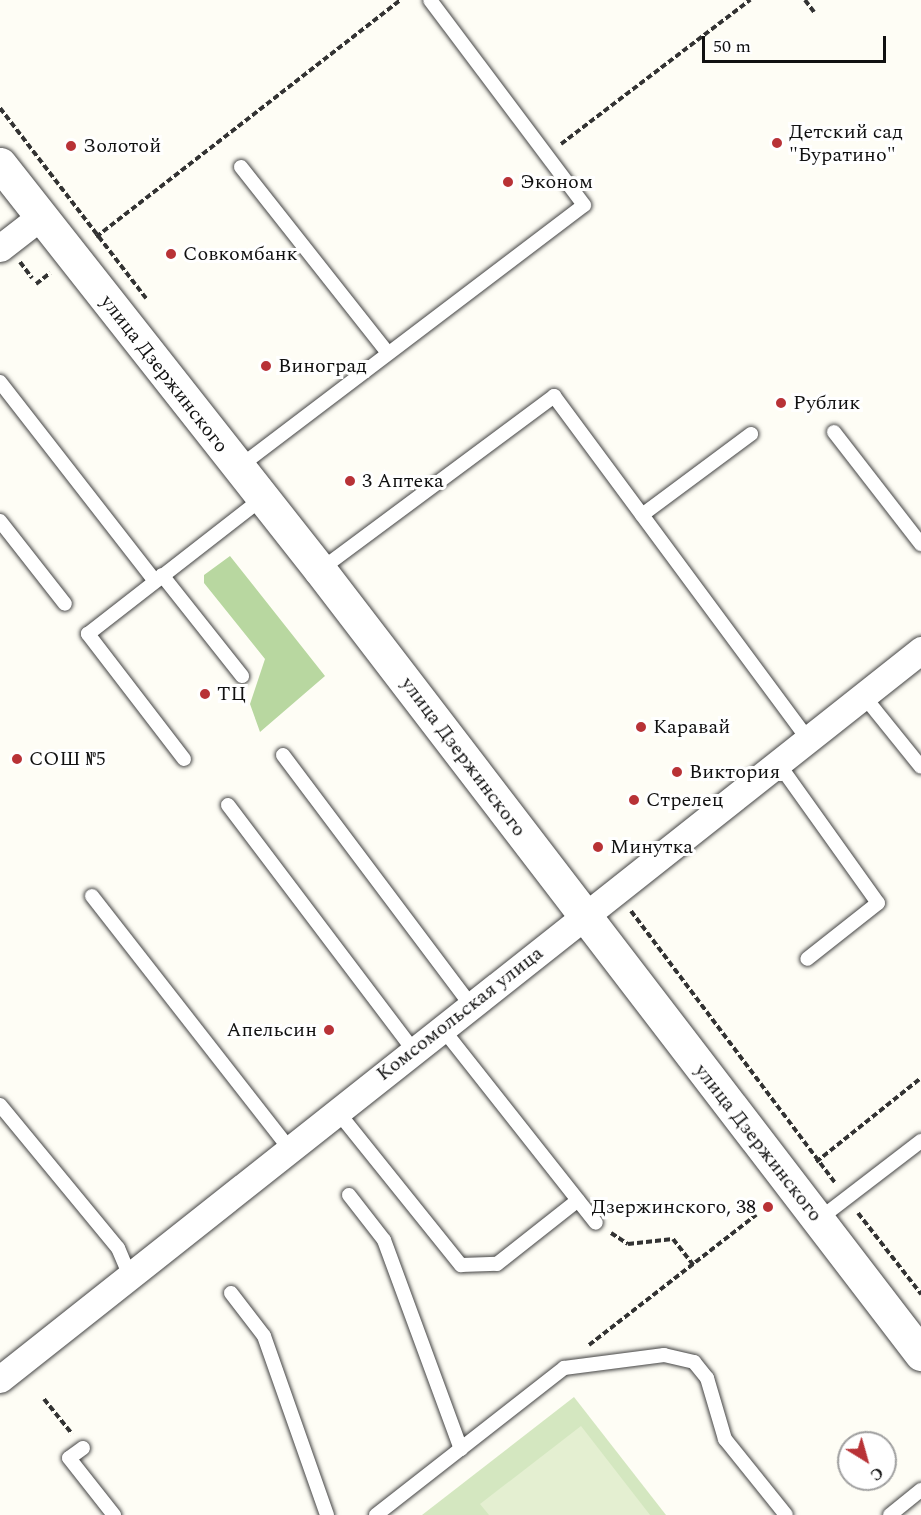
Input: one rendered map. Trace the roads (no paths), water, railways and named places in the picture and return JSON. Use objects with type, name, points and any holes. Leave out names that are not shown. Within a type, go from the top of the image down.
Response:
[{"type":"street","name":"улица Дзержинского","points":[[0,164],[321,570],[921,1354]]},
{"type":"street","points":[[0,248],[40,217]]},
{"type":"street","name":"Комсомольская улица","points":[[0,1379],[921,650]]},
{"type":"lane","points":[[239,467],[584,205],[430,0]]},
{"type":"lane","points":[[241,167],[388,353]]},
{"type":"lane","points":[[0,382],[159,578],[242,676]]},
{"type":"lane","points":[[321,570],[554,396],[808,739]]},
{"type":"lane","points":[[834,432],[921,544]]},
{"type":"lane","points":[[642,515],[751,434]]},
{"type":"lane","points":[[184,759],[88,634],[262,498]]},
{"type":"lane","points":[[0,521],[65,604]]},
{"type":"lane","points":[[864,695],[921,767]]},
{"type":"lane","points":[[283,755],[471,1005]]},
{"type":"lane","points":[[778,763],[879,903],[807,959]]},
{"type":"lane","points":[[228,805],[414,1050]]},
{"type":"lane","points":[[93,896],[290,1149]]},
{"type":"lane","points":[[442,1028],[596,1223]]},
{"type":"lane","points":[[0,1105],[118,1248],[130,1276]]},
{"type":"lane","points":[[337,1111],[461,1265],[497,1264],[578,1200]]},
{"type":"lane","points":[[818,1220],[921,1141]]},
{"type":"lane","points":[[349,1195],[384,1240],[461,1449]]},
{"type":"lane","points":[[231,1293],[264,1336],[327,1515]]},
{"type":"lane","points":[[376,1515],[564,1368],[664,1355],[694,1362],[707,1378],[725,1439],[786,1515]]},
{"type":"lane","points":[[83,1448],[69,1458],[114,1515]]},
{"type":"lane","points":[[890,1515],[921,1491]]},
{"type":"place","name":"Детский сад \"Буратино\"","points":[[777,143]]},
{"type":"place","name":"Золотой","points":[[71,146]]},
{"type":"place","name":"Эконом","points":[[508,182]]},
{"type":"place","name":"Совкомбанк","points":[[171,254]]},
{"type":"place","name":"Виноград","points":[[266,366]]},
{"type":"place","name":"Рублик","points":[[781,403]]},
{"type":"place","name":"3 Аптека","points":[[350,481]]},
{"type":"place","name":"ТЦ","points":[[205,694]]},
{"type":"place","name":"Каравай","points":[[641,727]]},
{"type":"place","name":"СОШ №5","points":[[17,759]]},
{"type":"place","name":"Виктория","points":[[677,772]]},
{"type":"place","name":"Стрелец","points":[[634,800]]},
{"type":"place","name":"Минутка","points":[[598,847]]},
{"type":"place","name":"Апельсин","points":[[329,1030]]},
{"type":"place","name":"Дзержинского, 38","points":[[768,1207]]}]
